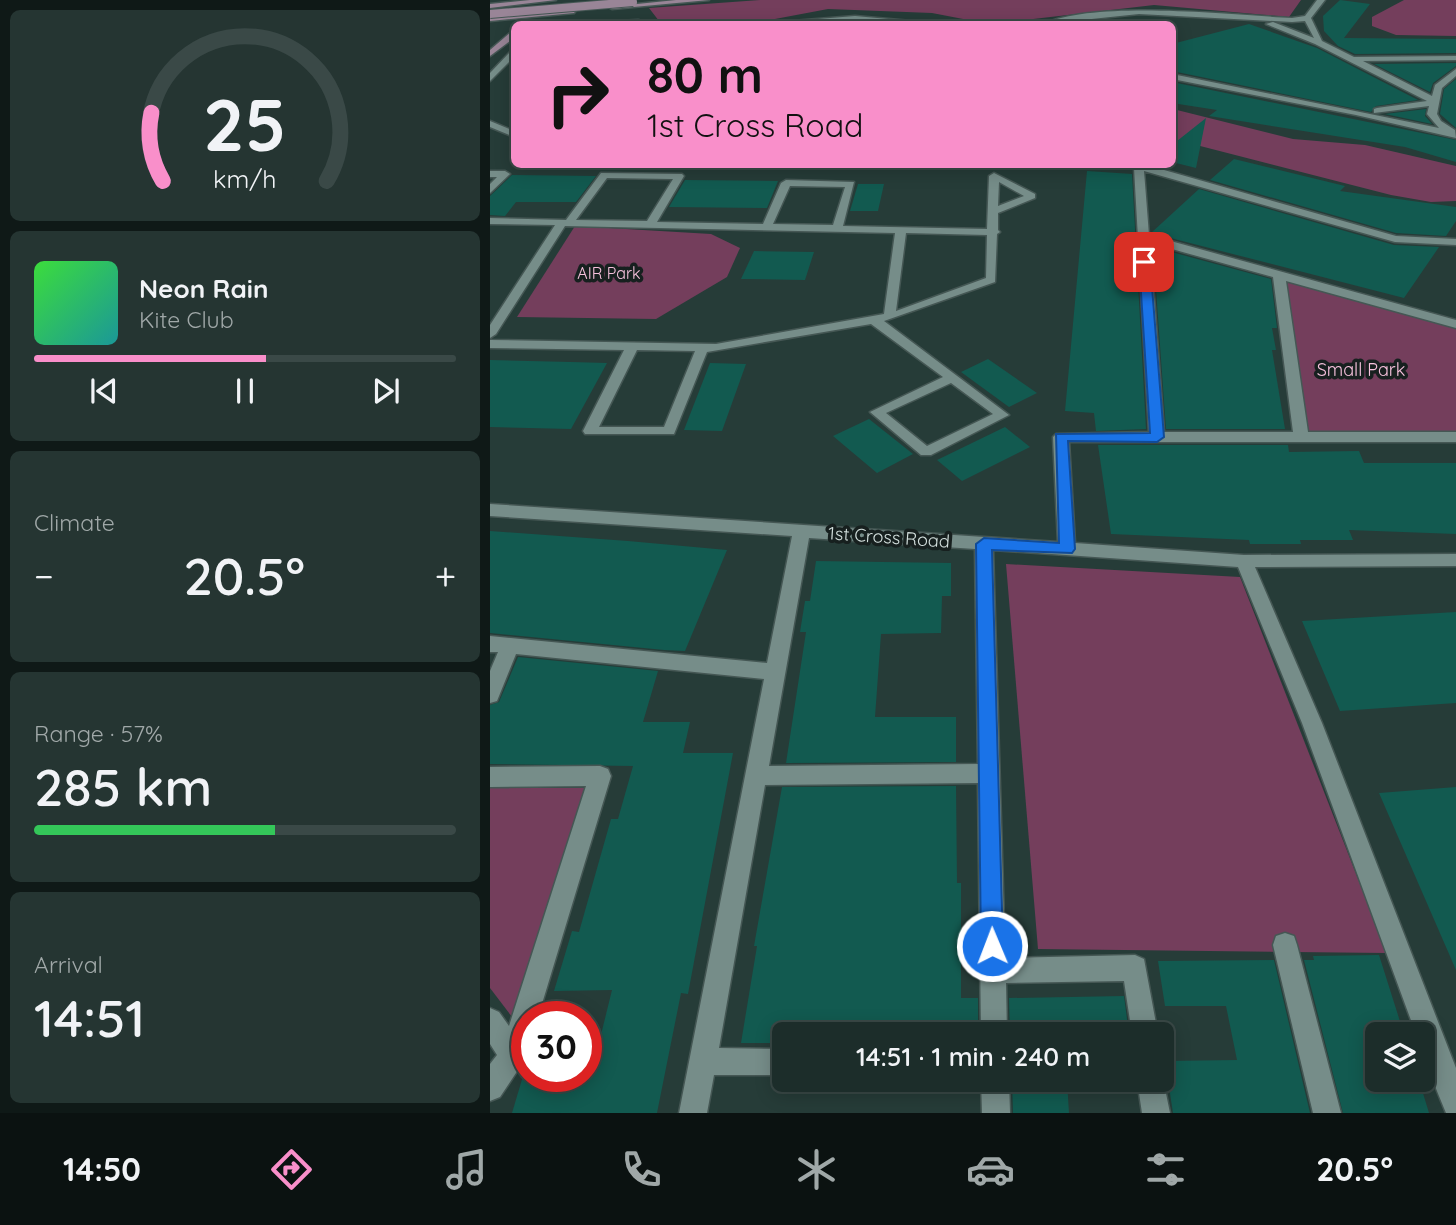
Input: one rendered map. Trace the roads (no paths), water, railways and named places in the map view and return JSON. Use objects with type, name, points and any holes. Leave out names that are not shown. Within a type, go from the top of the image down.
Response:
[{"type":"main road","points":[[490,12],[552,0]]},
{"type":"main road","points":[[490,12],[603,0]]},
{"type":"main road","points":[[490,12],[540,14],[657,0]]},
{"type":"main road","points":[[490,12],[705,0]]},
{"type":"main road","points":[[540,14],[541,1]]},
{"type":"main road","points":[[530,21],[540,14]]},
{"type":"main road","points":[[490,54],[511,36]]},
{"type":"street","points":[[1307,18],[1321,0]]},
{"type":"street","points":[[618,21],[619,11],[630,4],[638,21]]},
{"type":"street","points":[[1068,21],[1134,11],[1191,11],[1307,18]]},
{"type":"street","points":[[1250,16],[1318,42],[1435,101]]},
{"type":"street","points":[[808,21],[855,18],[898,21]]},
{"type":"street","points":[[1307,18],[1317,34],[1318,42]]},
{"type":"street","points":[[490,78],[511,56]]},
{"type":"street","points":[[1349,59],[1456,58]]},
{"type":"street","points":[[1456,72],[1438,87],[1432,114],[1437,123],[1456,135]]},
{"type":"street","points":[[1176,78],[1356,112],[1456,135]]},
{"type":"street","points":[[1356,112],[1395,110],[1435,101]]},
{"type":"street","points":[[490,124],[511,133]]},
{"type":"street","points":[[1135,168],[1143,237],[1157,437]]},
{"type":"street","points":[[1142,168],[1395,239],[1450,242],[1456,254]]},
{"type":"street","points":[[1143,237],[1456,324]]},
{"type":"street","points":[[1279,275],[1301,437]]},
{"type":"street","points":[[1067,549],[1061,437],[1456,438]]},
{"type":"street","name":"1st Cross Road","points":[[490,510],[1244,561],[1456,560]]},
{"type":"street","points":[[693,1113],[802,531]]},
{"type":"street","points":[[984,544],[994,1022]]},
{"type":"street","points":[[1244,561],[1312,723],[1456,1104]]},
{"type":"street","points":[[490,645],[776,672]]},
{"type":"street","points":[[490,695],[510,646]]},
{"type":"street","points":[[756,776],[989,773]]},
{"type":"street","points":[[490,777],[600,776],[530,1001]]},
{"type":"street","points":[[1285,945],[1327,1113]]},
{"type":"street","points":[[993,971],[1135,968],[1142,1022]]},
{"type":"street","points":[[490,1021],[511,1052]]},
{"type":"street","points":[[490,1087],[511,1058]]},
{"type":"street","points":[[703,1061],[772,1062]]},
{"type":"street","points":[[995,1092],[996,1113]]},
{"type":"street","points":[[1153,1092],[1156,1113]]},
{"type":"lane","points":[[490,174],[505,174],[490,190]]},
{"type":"lane","points":[[490,334],[566,223],[604,175],[679,176],[651,224]]},
{"type":"lane","points":[[767,227],[786,183],[851,184],[837,228]]},
{"type":"lane","points":[[490,344],[702,348],[889,317],[992,280],[995,211]]},
{"type":"lane","points":[[490,221],[995,232]]},
{"type":"lane","points":[[889,317],[901,230]]},
{"type":"lane","points":[[874,320],[1002,415],[926,452],[877,412],[952,378]]},
{"type":"lane","points":[[632,347],[590,431],[669,431],[702,348]]},
{"type":"park label","name":"AIR Park","points":[[609,273]]},
{"type":"park label","name":"Small Park","points":[[1361,369]]}]
